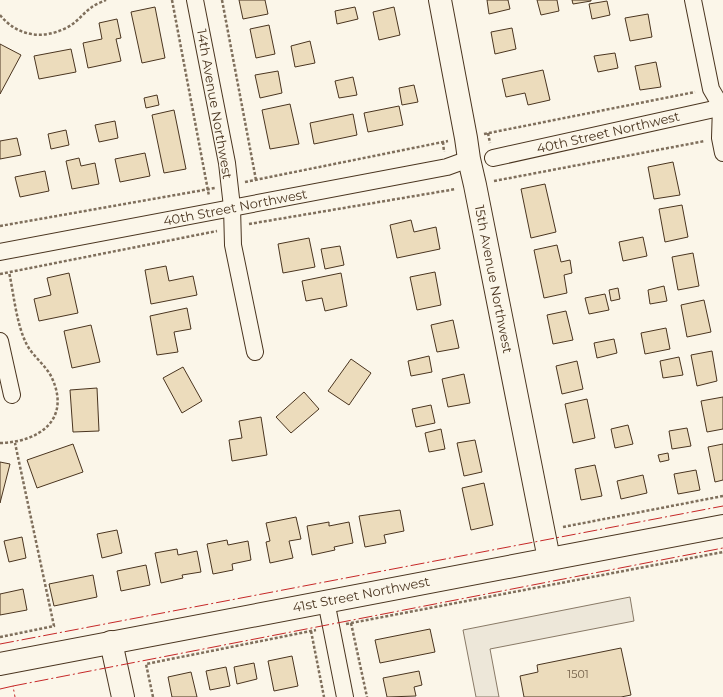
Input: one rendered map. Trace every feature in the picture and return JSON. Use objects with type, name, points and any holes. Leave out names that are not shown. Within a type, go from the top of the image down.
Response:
[{"type":"main road","name":"15th Avenue Northwest","points":[[440,0],[469,159],[549,559]]},
{"type":"main road","name":"41st Street Northwest","points":[[0,664],[723,526]]},
{"type":"main road","points":[[111,642],[123,697]]},
{"type":"street","name":"14th Avenue Northwest","points":[[195,0],[227,163],[232,208],[232,245],[255,352]]},
{"type":"street","points":[[693,0],[710,89],[722,107],[720,138],[723,153]]},
{"type":"street","name":"40th Street Northwest","points":[[493,158],[722,107]]},
{"type":"street","name":"40th Street Northwest","points":[[0,252],[448,167],[469,159]]},
{"type":"street","points":[[0,342],[12,396]]},
{"type":"street","points":[[326,601],[345,697]]},
{"type":"path","points":[[0,15],[8,26],[27,34],[45,35],[67,28],[93,6],[106,0]]},
{"type":"path","points":[[0,226],[208,189],[172,0]]},
{"type":"path","points":[[222,0],[256,180],[442,142]]},
{"type":"path","points":[[488,133],[710,89]]},
{"type":"path","points":[[498,180],[701,142]]},
{"type":"path","points":[[233,226],[452,190]]},
{"type":"path","points":[[0,274],[212,232]]},
{"type":"path","points":[[0,443],[15,443],[45,431],[55,416],[57,398],[52,377],[27,344],[20,323],[9,272]]},
{"type":"path","points":[[0,637],[54,626],[15,443]]},
{"type":"path","points":[[565,527],[723,496]]},
{"type":"path","points":[[366,697],[351,623],[723,552]]},
{"type":"path","points":[[153,697],[146,664],[311,631],[324,697]]},
{"type":"shaded area","points":[[630,597],[634,621],[490,649],[499,697],[476,697],[463,630]]},
{"type":"building","points":[[239,0],[265,0],[268,14],[243,19]]},
{"type":"building","points":[[487,0],[508,0],[510,9],[489,14]]},
{"type":"building","points":[[537,0],[557,0],[559,11],[541,15]]},
{"type":"building","points":[[572,0],[591,0],[591,1],[573,4]]},
{"type":"building","points":[[607,1],[610,15],[592,19],[589,4]]},
{"type":"building","points":[[155,7],[165,58],[142,63],[131,12]]},
{"type":"building","points":[[355,7],[358,19],[337,24],[335,11]]},
{"type":"building","points":[[394,7],[400,35],[379,40],[373,12]]},
{"type":"building","points":[[648,14],[652,37],[630,41],[625,18]]},
{"type":"building","points":[[117,19],[121,38],[116,39],[121,61],[88,68],[83,43],[102,39],[99,23]]},
{"type":"building","points":[[269,25],[275,54],[256,58],[250,29]]},
{"type":"building","points":[[512,28],[516,49],[495,54],[491,32]]},
{"type":"building","points":[[310,41],[315,63],[295,67],[291,46]]},
{"type":"building","points":[[0,44],[21,55],[0,94]]},
{"type":"building","points":[[71,49],[76,72],[39,79],[34,56]]},
{"type":"building","points":[[615,53],[618,68],[598,72],[594,56]]},
{"type":"building","points":[[656,62],[661,87],[640,90],[635,66]]},
{"type":"building","points":[[543,70],[550,100],[528,105],[525,93],[506,97],[502,79]]},
{"type":"building","points":[[278,71],[282,93],[260,98],[255,75]]},
{"type":"building","points":[[353,77],[357,95],[339,98],[335,81]]},
{"type":"building","points":[[414,85],[418,102],[402,105],[399,88]]},
{"type":"building","points":[[157,95],[159,105],[146,108],[144,98]]},
{"type":"building","points":[[290,104],[299,144],[270,149],[262,110]]},
{"type":"building","points":[[399,106],[403,125],[368,132],[364,113]]},
{"type":"building","points":[[174,110],[186,169],[164,173],[152,115]]},
{"type":"building","points":[[353,114],[357,135],[314,144],[310,123]]},
{"type":"building","points":[[115,121],[118,138],[99,142],[95,125]]},
{"type":"building","points":[[66,130],[69,145],[51,149],[48,134]]},
{"type":"building","points":[[17,138],[21,155],[0,159],[0,141]]},
{"type":"building","points":[[145,153],[150,176],[120,182],[115,159]]},
{"type":"building","points":[[79,158],[81,166],[95,163],[99,184],[72,189],[66,161]]},
{"type":"building","points":[[673,162],[680,195],[654,199],[648,167]]},
{"type":"building","points":[[45,171],[49,191],[20,197],[15,177]]},
{"type":"building","points":[[545,184],[556,232],[531,238],[521,189]]},
{"type":"building","points":[[682,205],[688,237],[665,242],[659,209]]},
{"type":"building","points":[[411,220],[414,232],[436,227],[440,249],[397,258],[390,225]]},
{"type":"building","points":[[643,237],[647,256],[623,261],[619,242]]},
{"type":"building","points":[[309,238],[315,267],[283,273],[278,244]]},
{"type":"building","points":[[557,245],[561,262],[570,260],[572,273],[564,275],[567,293],[544,298],[534,250]]},
{"type":"building","points":[[340,246],[344,265],[325,269],[321,249]]},
{"type":"building","points":[[693,253],[699,286],[678,290],[672,257]]},
{"type":"building","points":[[166,266],[169,281],[193,276],[197,295],[151,304],[145,270]]},
{"type":"building","points":[[435,272],[441,305],[417,310],[410,277]]},
{"type":"building","points":[[69,273],[78,313],[39,321],[34,299],[51,295],[47,278]]},
{"type":"building","points":[[341,273],[347,306],[325,311],[322,298],[306,301],[302,281]]},
{"type":"building","points":[[664,286],[667,301],[650,304],[648,290]]},
{"type":"building","points":[[618,288],[620,299],[611,301],[609,290]]},
{"type":"building","points":[[605,294],[609,310],[589,314],[585,298]]},
{"type":"building","points":[[704,300],[711,332],[687,337],[681,305]]},
{"type":"building","points":[[187,308],[191,329],[174,332],[178,352],[157,355],[150,316]]},
{"type":"building","points":[[566,311],[573,340],[553,344],[547,315]]},
{"type":"building","points":[[453,320],[459,348],[437,352],[431,325]]},
{"type":"building","points":[[91,325],[100,362],[72,368],[64,331]]},
{"type":"building","points":[[666,328],[670,349],[645,354],[641,333]]},
{"type":"building","points":[[614,339],[617,353],[597,358],[594,343]]},
{"type":"building","points":[[712,351],[717,381],[697,386],[691,355]]},
{"type":"building","points":[[429,356],[432,372],[411,376],[408,361]]},
{"type":"building","points":[[679,357],[683,375],[663,378],[660,361]]},
{"type":"building","points":[[351,359],[371,373],[349,405],[328,391]]},
{"type":"building","points":[[577,361],[583,389],[562,394],[556,366]]},
{"type":"building","points":[[183,367],[202,401],[182,413],[163,378]]},
{"type":"building","points":[[464,374],[470,403],[448,407],[442,379]]},
{"type":"building","points":[[97,388],[99,431],[73,432],[70,390]]},
{"type":"building","points":[[304,392],[319,409],[291,433],[276,417]]},
{"type":"building","points":[[723,397],[723,429],[707,432],[701,401]]},
{"type":"building","points":[[587,399],[595,438],[573,443],[565,404]]},
{"type":"building","points":[[431,405],[435,423],[416,427],[412,409]]},
{"type":"building","points":[[261,417],[267,455],[232,461],[229,440],[242,438],[239,421]]},
{"type":"building","points":[[628,425],[633,444],[615,448],[611,429]]},
{"type":"building","points":[[687,428],[691,446],[672,449],[669,431]]},
{"type":"building","points":[[441,429],[445,449],[429,452],[425,433]]},
{"type":"building","points":[[475,440],[482,472],[464,476],[457,443]]},
{"type":"building","points":[[73,444],[83,472],[37,488],[27,460]]},
{"type":"building","points":[[723,444],[723,480],[715,482],[708,447]]},
{"type":"building","points":[[668,453],[669,460],[660,462],[658,455]]},
{"type":"building","points":[[0,462],[10,464],[0,503]]},
{"type":"building","points":[[595,465],[602,496],[581,500],[575,469]]},
{"type":"building","points":[[696,470],[700,490],[678,494],[674,474]]},
{"type":"building","points":[[643,475],[647,493],[621,499],[617,481]]},
{"type":"building","points":[[484,483],[493,525],[471,530],[462,488]]},
{"type":"building","points":[[400,510],[404,531],[384,535],[386,543],[365,547],[359,516]]},
{"type":"building","points":[[296,517],[301,539],[289,541],[293,558],[270,563],[266,542],[270,541],[266,523]]},
{"type":"building","points":[[329,522],[329,526],[349,522],[353,543],[334,547],[335,550],[312,555],[307,526]]},
{"type":"building","points":[[117,530],[122,553],[102,558],[97,534]]},
{"type":"building","points":[[22,537],[26,558],[9,562],[4,541]]},
{"type":"building","points":[[227,540],[228,545],[248,541],[251,560],[232,564],[233,570],[213,574],[207,544]]},
{"type":"building","points":[[177,549],[178,555],[197,551],[201,572],[182,575],[183,578],[161,583],[155,553]]},
{"type":"building","points":[[146,565],[150,585],[121,591],[117,571]]},
{"type":"building","points":[[93,575],[97,597],[54,606],[49,584]]},
{"type":"building","points":[[23,589],[27,610],[0,615],[0,594]]},
{"type":"building","points":[[430,629],[435,652],[380,663],[375,640]]},
{"type":"building","points":[[621,648],[631,695],[621,697],[524,697],[520,676],[538,672],[537,665]]},
{"type":"building","points":[[292,656],[298,686],[274,691],[268,661]]},
{"type":"building","points":[[254,663],[257,679],[237,684],[234,667]]},
{"type":"building","points":[[226,667],[230,686],[210,690],[206,671]]},
{"type":"building","points":[[419,671],[422,685],[414,687],[416,696],[387,697],[383,678]]},
{"type":"building","points":[[191,672],[197,697],[172,697],[168,677]]},
{"type":"power","points":[[0,644],[723,506]]},
{"type":"power","points":[[13,686],[723,548]]},
{"type":"power","points":[[0,689],[13,686],[15,697]]}]
